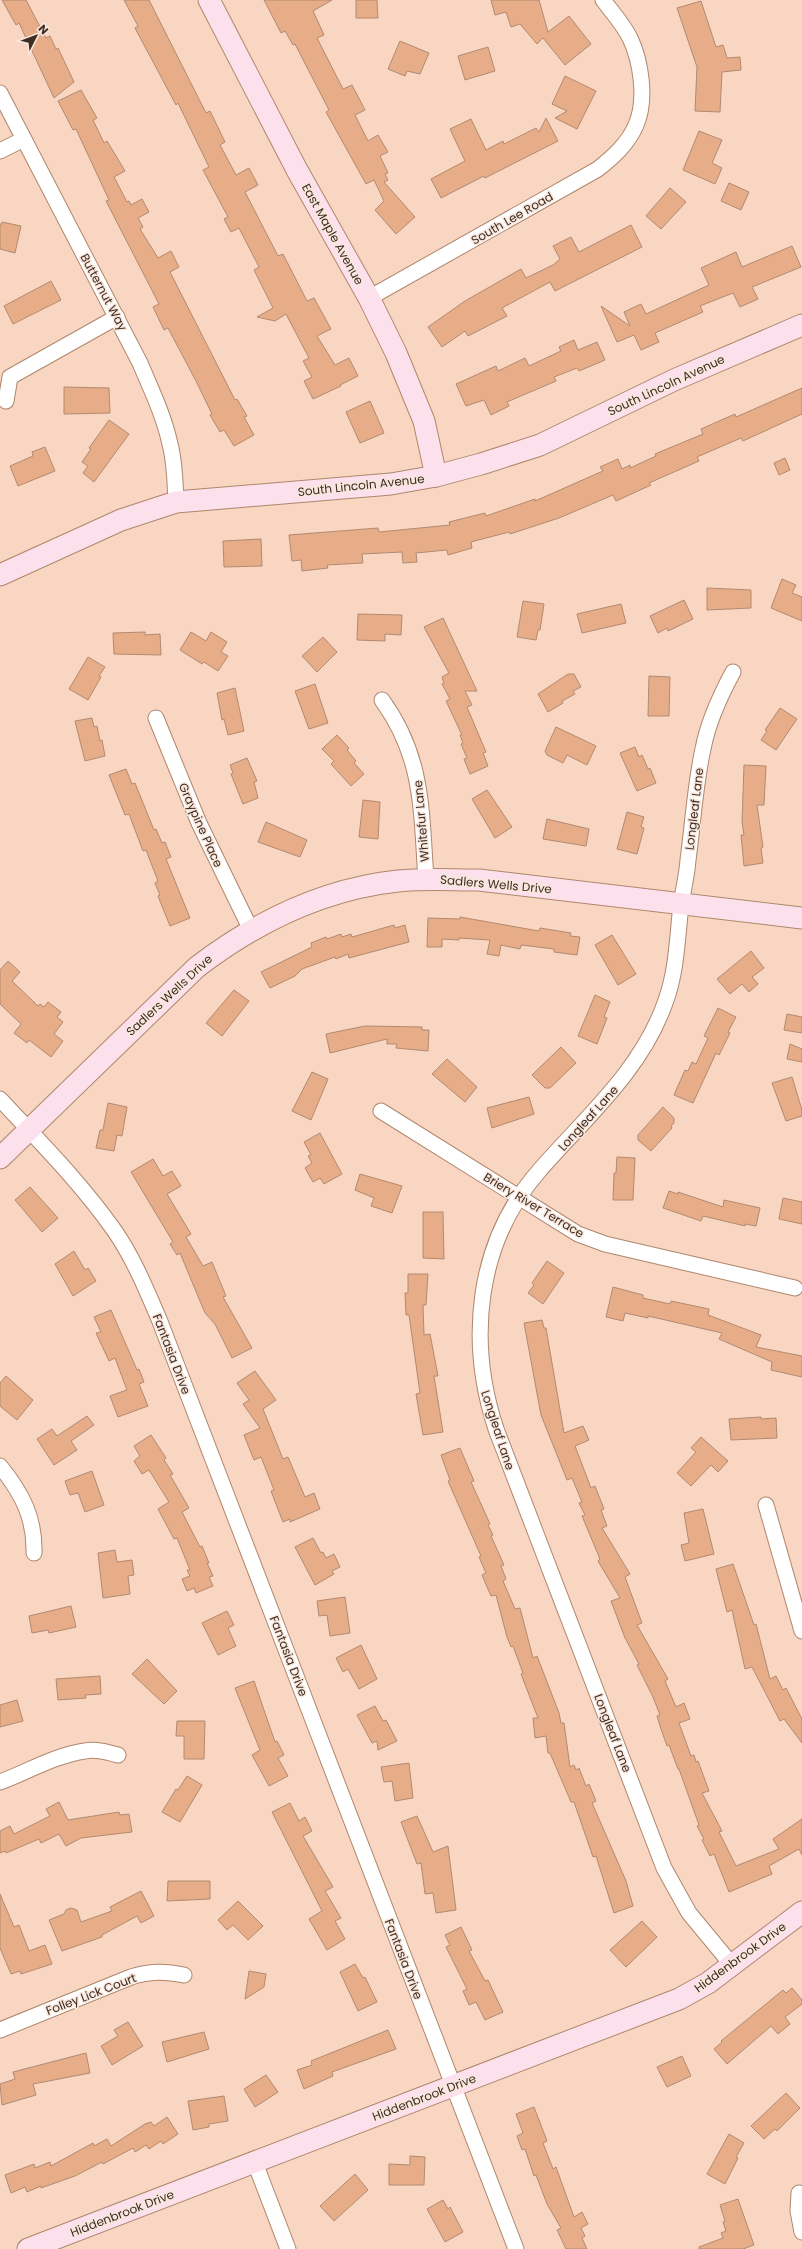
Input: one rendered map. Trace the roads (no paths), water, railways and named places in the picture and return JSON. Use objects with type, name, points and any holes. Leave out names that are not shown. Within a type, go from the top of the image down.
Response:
[{"type":"street","name":"East Maple Avenue","points":[[209,0],[297,170],[369,298],[396,353],[424,421],[436,476]]},
{"type":"street","name":"South Lee Road","points":[[369,298],[598,169],[616,154],[630,137],[638,119],[641,98],[640,74],[635,50],[622,26],[603,0]]},
{"type":"street","name":"Butternut Way","points":[[0,93],[140,363],[162,416],[170,444],[176,502]]},
{"type":"street","points":[[0,151],[24,139]]},
{"type":"street","points":[[6,401],[10,377],[117,317]]},
{"type":"street","name":"South Lincoln Avenue","points":[[0,575],[121,520],[176,502],[391,484],[436,476],[540,445],[674,380],[802,325]]},
{"type":"street","name":"Longleaf Lane","points":[[732,672],[719,699],[703,748],[681,904],[678,953],[674,976],[653,1033],[640,1055],[620,1083],[537,1173],[519,1197],[491,1256],[483,1287],[479,1318],[479,1348],[482,1380],[489,1409],[664,1868],[689,1913],[732,1965]]},
{"type":"street","name":"Whitefur Lane","points":[[382,700],[406,738],[416,768],[420,787],[426,879]]},
{"type":"street","name":"Graypine Place","points":[[156,718],[199,823],[251,930]]},
{"type":"street","name":"Sadlers Wells Drive","points":[[0,1158],[197,966],[226,944],[310,901],[348,890],[397,881],[426,879],[479,880],[802,918]]},
{"type":"street","name":"Fantasia Drive","points":[[0,1099],[84,1191],[115,1231],[139,1273],[165,1334],[516,2249]]},
{"type":"street","name":"Briery River Terrace","points":[[381,1111],[578,1234],[605,1244],[795,1288]]},
{"type":"street","points":[[0,1466],[14,1483],[27,1506],[35,1536],[34,1553]]},
{"type":"street","points":[[766,1505],[802,1631]]},
{"type":"street","points":[[0,1782],[68,1755],[85,1751],[102,1751],[118,1755]]},
{"type":"street","name":"Hiddenbrook Drive","points":[[28,2249],[54,2244],[255,2162],[679,1999],[708,1983],[802,1912]]},
{"type":"street","name":"Folley Lick Court","points":[[0,2030],[131,1977],[148,1972],[184,1975]]},
{"type":"street","points":[[255,2162],[288,2249]]},
{"type":"street","points":[[799,2193],[798,2211],[802,2232]]}]
